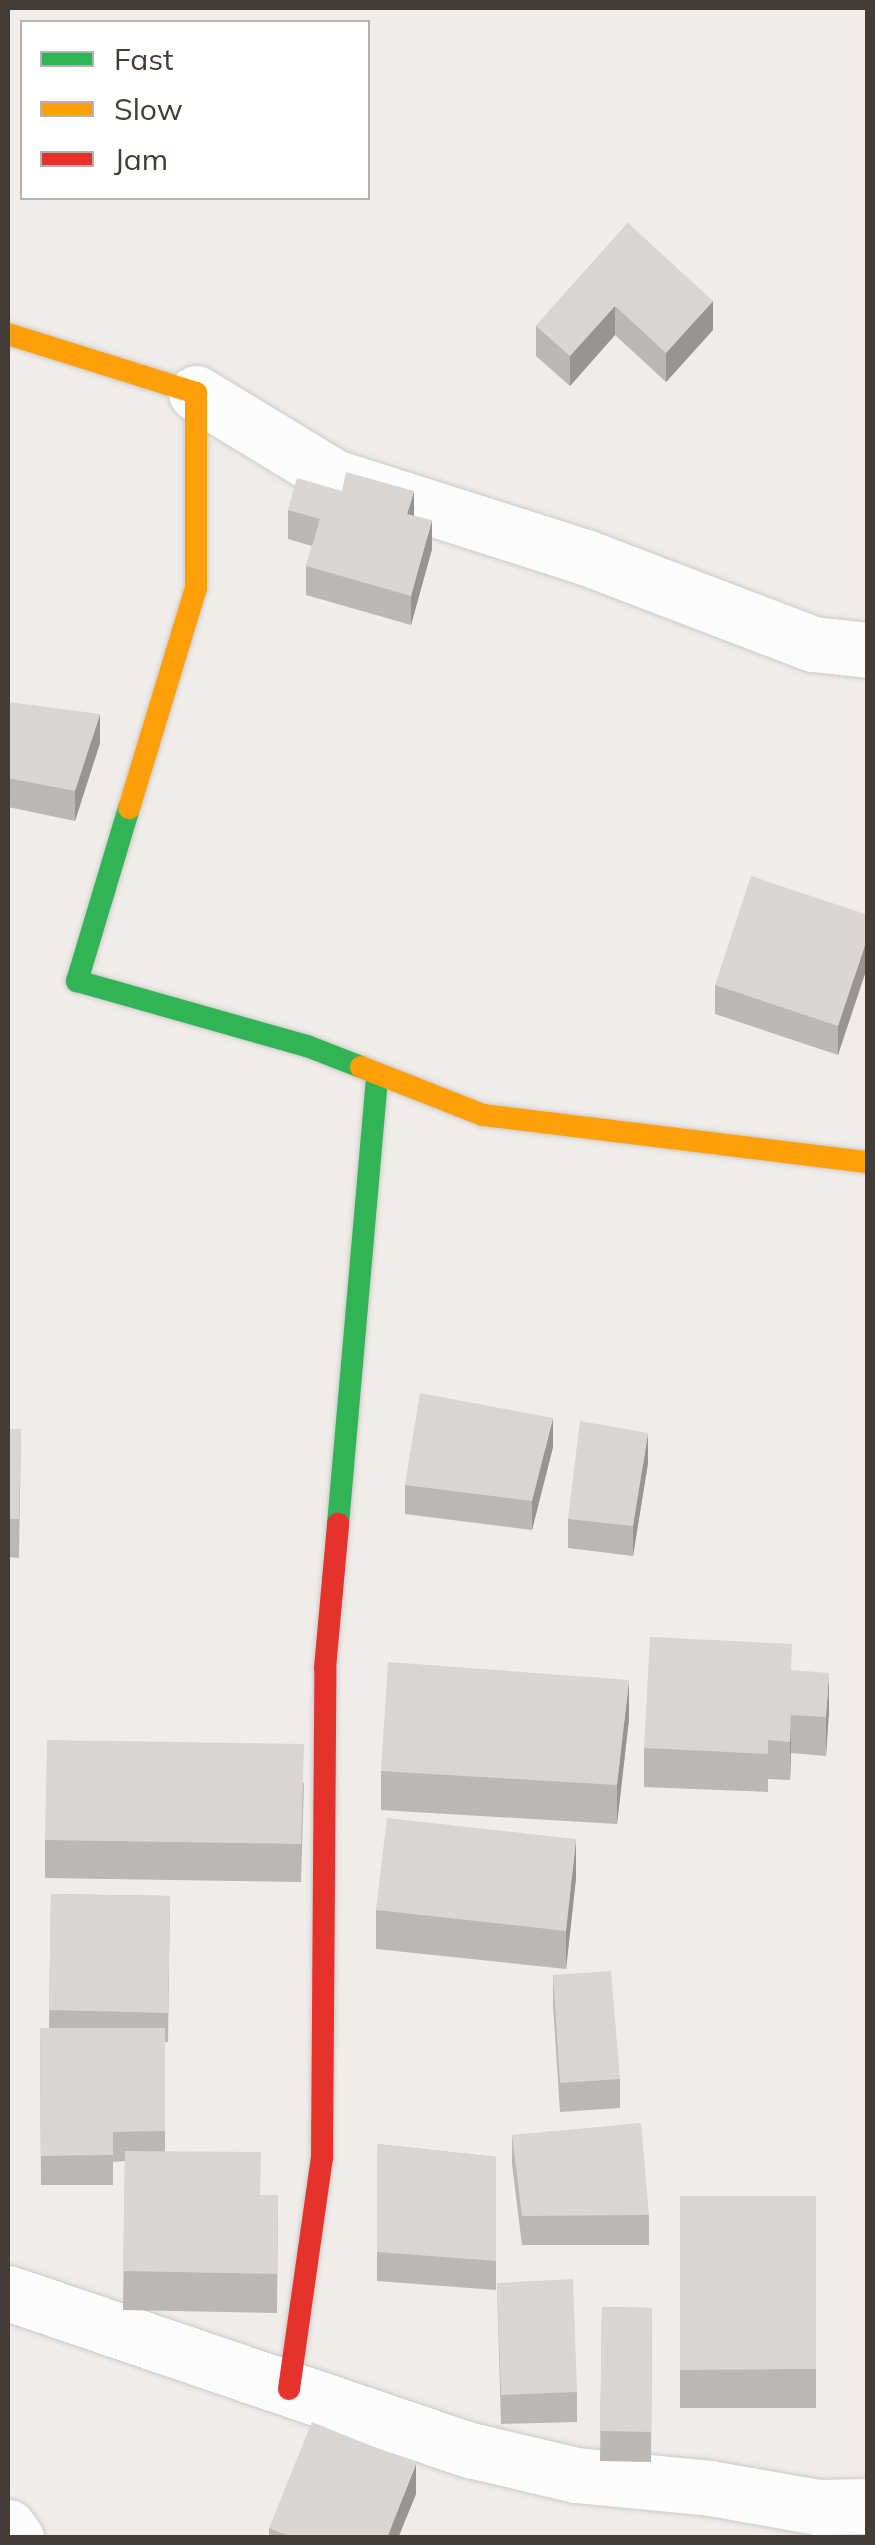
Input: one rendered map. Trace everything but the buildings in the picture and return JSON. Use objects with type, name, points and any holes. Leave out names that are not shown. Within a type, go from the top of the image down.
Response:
[{"type":"street","points":[[8,334],[196,393],[334,477],[585,557],[813,644],[868,650]]},
{"type":"street","points":[[196,393],[196,588],[78,981],[307,1046],[482,1116],[868,1162]]},
{"type":"street","points":[[289,2389],[322,2158],[325,1668],[377,1074]]},
{"type":"street","points":[[8,2293],[470,2450],[576,2475],[710,2488],[818,2507],[868,2506]]},
{"type":"street","points":[[8,2527],[16,2538]]},
{"type":"traffic: fast","points":[[129,808],[77,981],[307,1046],[361,1067]]},
{"type":"traffic: fast","points":[[338,1524],[377,1074]]},
{"type":"traffic: slow","points":[[8,334],[196,393],[196,588],[129,808]]},
{"type":"traffic: slow","points":[[361,1067],[483,1115],[868,1162]]},
{"type":"traffic: jam","points":[[289,2389],[322,2158],[325,1668],[338,1524]]}]
